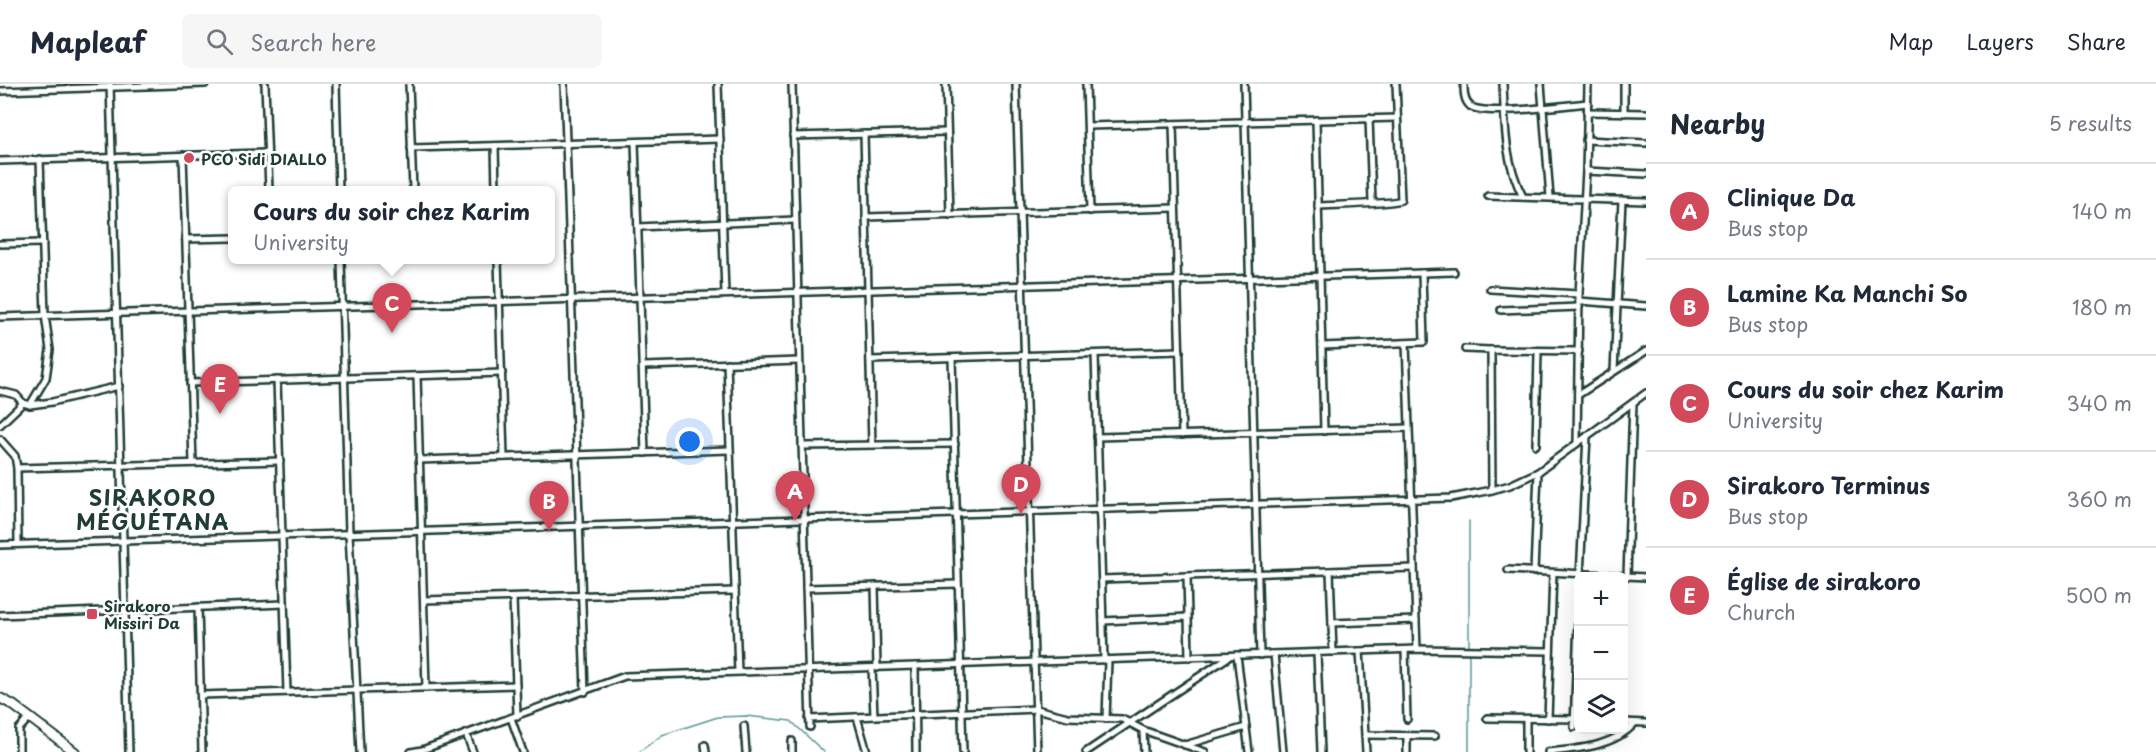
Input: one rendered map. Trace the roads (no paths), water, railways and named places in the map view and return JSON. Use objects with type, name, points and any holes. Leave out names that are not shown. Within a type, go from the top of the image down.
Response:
[{"type":"street","points":[[0,91],[205,84]]},
{"type":"street","points":[[265,84],[268,186]]},
{"type":"street","points":[[336,84],[339,186]]},
{"type":"street","points":[[409,84],[413,186]]},
{"type":"street","points":[[564,84],[585,692]]},
{"type":"street","points":[[718,84],[725,294]]},
{"type":"street","points":[[792,84],[810,727]]},
{"type":"street","points":[[946,84],[950,215]]},
{"type":"street","points":[[1016,84],[1037,752]]},
{"type":"street","points":[[1086,84],[1090,211]]},
{"type":"street","points":[[1244,84],[1260,655]]},
{"type":"street","points":[[1318,206],[1372,202],[1396,203],[1401,200],[1396,84]]},
{"type":"street","points":[[1464,84],[1466,100],[1472,108],[1480,111],[1588,103]]},
{"type":"street","points":[[1503,84],[1509,165],[1523,197]]},
{"type":"street","points":[[1541,84],[1550,197]]},
{"type":"street","points":[[1577,443],[1579,294],[1585,199],[1588,84]]},
{"type":"street","points":[[1624,84],[1624,113]]},
{"type":"street","points":[[110,86],[129,752]]},
{"type":"street","points":[[1587,112],[1646,113]]},
{"type":"street","points":[[1370,118],[1372,202]]},
{"type":"street","points":[[1088,126],[1397,118]]},
{"type":"street","points":[[1316,120],[1324,431]]},
{"type":"street","points":[[1173,124],[1182,435]]},
{"type":"street","points":[[793,136],[947,132]]},
{"type":"street","points":[[864,134],[872,445]]},
{"type":"street","points":[[411,148],[720,139]]},
{"type":"street","points":[[1586,140],[1646,142]]},
{"type":"street","points":[[635,142],[645,453]]},
{"type":"street","points":[[495,146],[496,186]]},
{"type":"street","points":[[0,160],[267,153]]},
{"type":"street","points":[[183,155],[193,463]]},
{"type":"street","points":[[0,425],[26,404],[46,378],[50,350],[45,315],[40,159]]},
{"type":"street","points":[[1586,171],[1646,174]]},
{"type":"street","points":[[1488,196],[1646,201]]},
{"type":"street","points":[[1614,371],[1622,200]]},
{"type":"street","points":[[866,217],[1175,208]]},
{"type":"street","points":[[638,226],[795,219]]},
{"type":"street","points":[[186,239],[228,238]]},
{"type":"street","points":[[0,244],[43,243]]},
{"type":"street","points":[[341,264],[349,533],[360,752]]},
{"type":"street","points":[[498,264],[504,457]]},
{"type":"street","points":[[0,317],[1454,272]]},
{"type":"street","points":[[1322,346],[1424,342],[1422,273]]},
{"type":"street","points":[[1490,289],[1579,294]]},
{"type":"street","points":[[1501,310],[1579,304],[1646,306]]},
{"type":"street","points":[[1406,343],[1417,649]]},
{"type":"street","points":[[1465,349],[1579,351]]},
{"type":"street","points":[[1491,350],[1492,490]]},
{"type":"street","points":[[870,360],[1180,351]]},
{"type":"street","points":[[1578,394],[1646,351]]},
{"type":"street","points":[[1536,445],[1538,352]]},
{"type":"street","points":[[1095,354],[1106,719]]},
{"type":"street","points":[[952,358],[963,752]]},
{"type":"street","points":[[643,366],[799,361]]},
{"type":"street","points":[[727,363],[738,672]]},
{"type":"street","points":[[190,382],[502,373]]},
{"type":"street","points":[[417,376],[426,688]]},
{"type":"street","points":[[277,380],[287,692]]},
{"type":"street","points":[[0,391],[16,395],[26,404],[52,402],[119,386]]},
{"type":"street","points":[[0,545],[1451,498],[1510,485],[1538,472],[1646,393]]},
{"type":"street","points":[[1627,572],[1633,402]]},
{"type":"street","points":[[1098,437],[1409,428]]},
{"type":"street","points":[[1580,572],[1587,436]]},
{"type":"street","points":[[0,439],[15,456],[18,544]]},
{"type":"street","points":[[802,446],[955,444]]},
{"type":"street","points":[[419,460],[730,450]]},
{"type":"street","points":[[17,468],[280,461]]},
{"type":"street","points":[[1534,572],[1538,472]]},
{"type":"street","points":[[1102,579],[1414,568]]},
{"type":"street","points":[[1508,570],[1574,575]]},
{"type":"street","points":[[1330,571],[1333,652]]},
{"type":"street","points":[[1548,719],[1553,573]]},
{"type":"street","points":[[1187,576],[1189,657]]},
{"type":"street","points":[[1628,576],[1646,577]]},
{"type":"street","points":[[806,588],[958,584]]},
{"type":"street","points":[[874,716],[875,586]]},
{"type":"street","points":[[424,600],[735,591]]},
{"type":"street","points":[[513,597],[516,685],[514,717],[523,752]]},
{"type":"street","points":[[0,615],[284,604]]},
{"type":"street","points":[[198,607],[202,752]]},
{"type":"street","points":[[1103,621],[1188,617]]},
{"type":"street","points":[[1332,623],[1416,620]]},
{"type":"street","points":[[1577,680],[1578,626]]},
{"type":"street","points":[[411,752],[625,676],[1417,649],[1550,651]]},
{"type":"street","points":[[1405,650],[1407,719]]},
{"type":"street","points":[[1360,651],[1366,752]]},
{"type":"street","points":[[1317,653],[1322,752]]},
{"type":"street","points":[[1274,654],[1283,752]]},
{"type":"street","points":[[1086,752],[1234,656]]},
{"type":"street","points":[[1234,656],[1250,752]]},
{"type":"street","points":[[915,666],[916,752]]},
{"type":"street","points":[[201,694],[516,685]]},
{"type":"street","points":[[0,698],[30,717],[75,752]]},
{"type":"street","points":[[809,719],[1036,709],[1068,717],[1122,719],[1143,730],[1205,752]]},
{"type":"street","points":[[19,752],[19,729],[30,717]]},
{"type":"street","points":[[857,717],[867,752]]},
{"type":"street","points":[[1487,718],[1574,719]]},
{"type":"street","points":[[1526,719],[1526,752]]},
{"type":"street","points":[[1628,722],[1646,723]]},
{"type":"street","points":[[1548,752],[1595,745],[1619,738],[1635,723]]},
{"type":"street","points":[[744,726],[746,752]]},
{"type":"street","points":[[1185,745],[1246,727]]},
{"type":"street","points":[[1143,730],[1143,752]]},
{"type":"street","points":[[466,734],[473,752]]},
{"type":"street","points":[[1365,735],[1435,736]]},
{"type":"street","points":[[1407,736],[1407,752]]},
{"type":"street","points":[[792,741],[792,752]]},
{"type":"street","points":[[705,745],[706,752]]},
{"type":"waterway","points":[[1469,521],[1469,752]]},
{"type":"waterway","points":[[639,752],[662,735],[718,717],[746,716],[791,721],[824,752]]},
{"type":"place","name":"PCO Sidi DIALLO","points":[[189,158]]},
{"type":"place","name":"Cours du soir chez Karim","points":[[392,333]]},
{"type":"place","name":"Église de sirakoro","points":[[220,414]]},
{"type":"place","name":"Sirakoro Terminus","points":[[1021,514]]},
{"type":"place","name":"Clinique Da","points":[[795,521]]},
{"type":"place","name":"Lamine Ka Manchi So","points":[[549,531]]},
{"type":"place","name":"Sirakoro Missiri Da","points":[[92,614]]},
{"type":"district","name":"SIRAKORO MÉGUÉTANA","points":[[153,509]]}]
